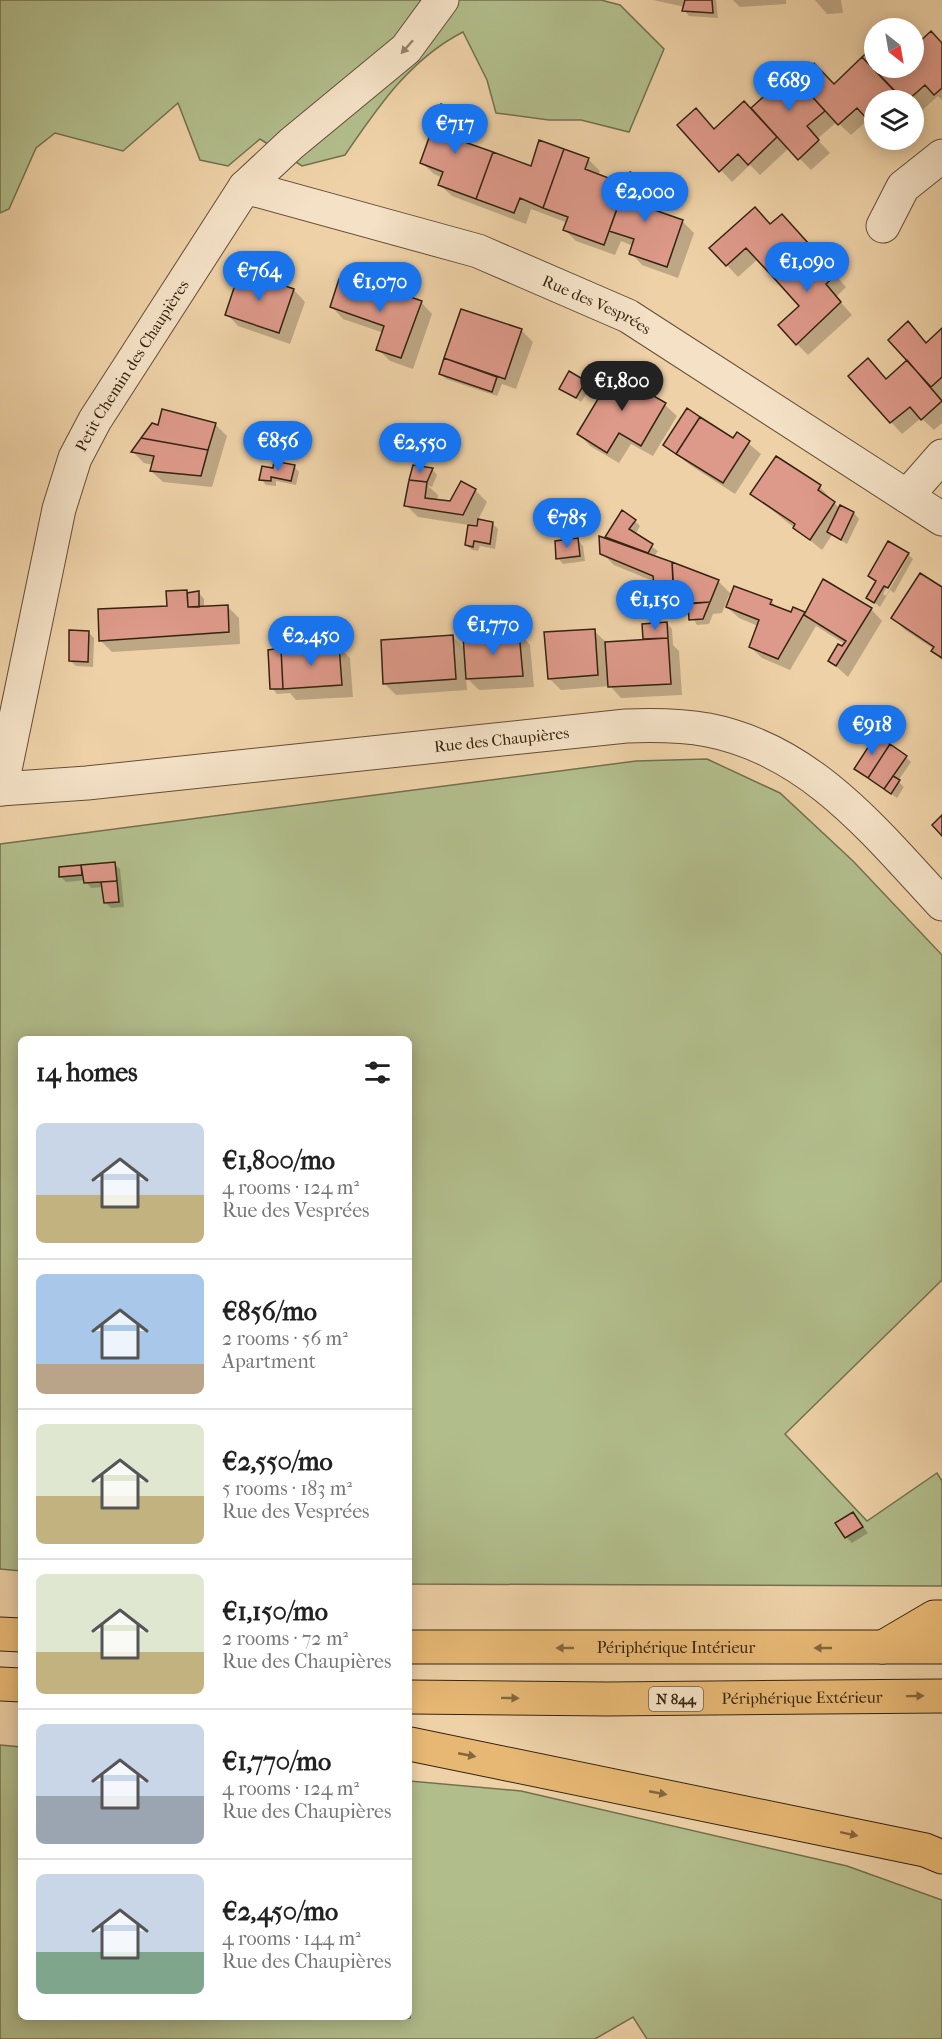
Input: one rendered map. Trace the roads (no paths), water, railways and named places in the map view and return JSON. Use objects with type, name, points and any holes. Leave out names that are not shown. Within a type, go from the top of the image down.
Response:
[{"type":"highway","points":[[881,1649],[934,1617],[942,1617]]},
{"type":"highway","points":[[0,1634],[18,1635]]},
{"type":"highway","name":"Périphérique Intérieur","points":[[412,1647],[881,1649],[942,1647]]},
{"type":"highway","points":[[0,1684],[18,1685]]},
{"type":"highway","name":"Périphérique Extérieur","points":[[412,1697],[607,1699],[942,1696]]},
{"type":"highway","points":[[412,1744],[721,1806],[925,1850],[942,1857]]},
{"type":"street","name":"Petit Chemin des Chaupières","points":[[0,789],[59,508],[75,458],[95,420],[245,187],[291,144],[406,49],[441,0]]},
{"type":"street","points":[[883,226],[903,187],[942,156]]},
{"type":"street","name":"Rue des Vesprées","points":[[245,187],[478,251],[628,316],[942,519]]},
{"type":"street","points":[[906,496],[942,456]]},
{"type":"street","name":"Rue des Chaupières","points":[[0,789],[87,783],[626,726],[665,725],[708,730],[762,747],[794,763],[823,783],[854,810],[942,904]]}]
